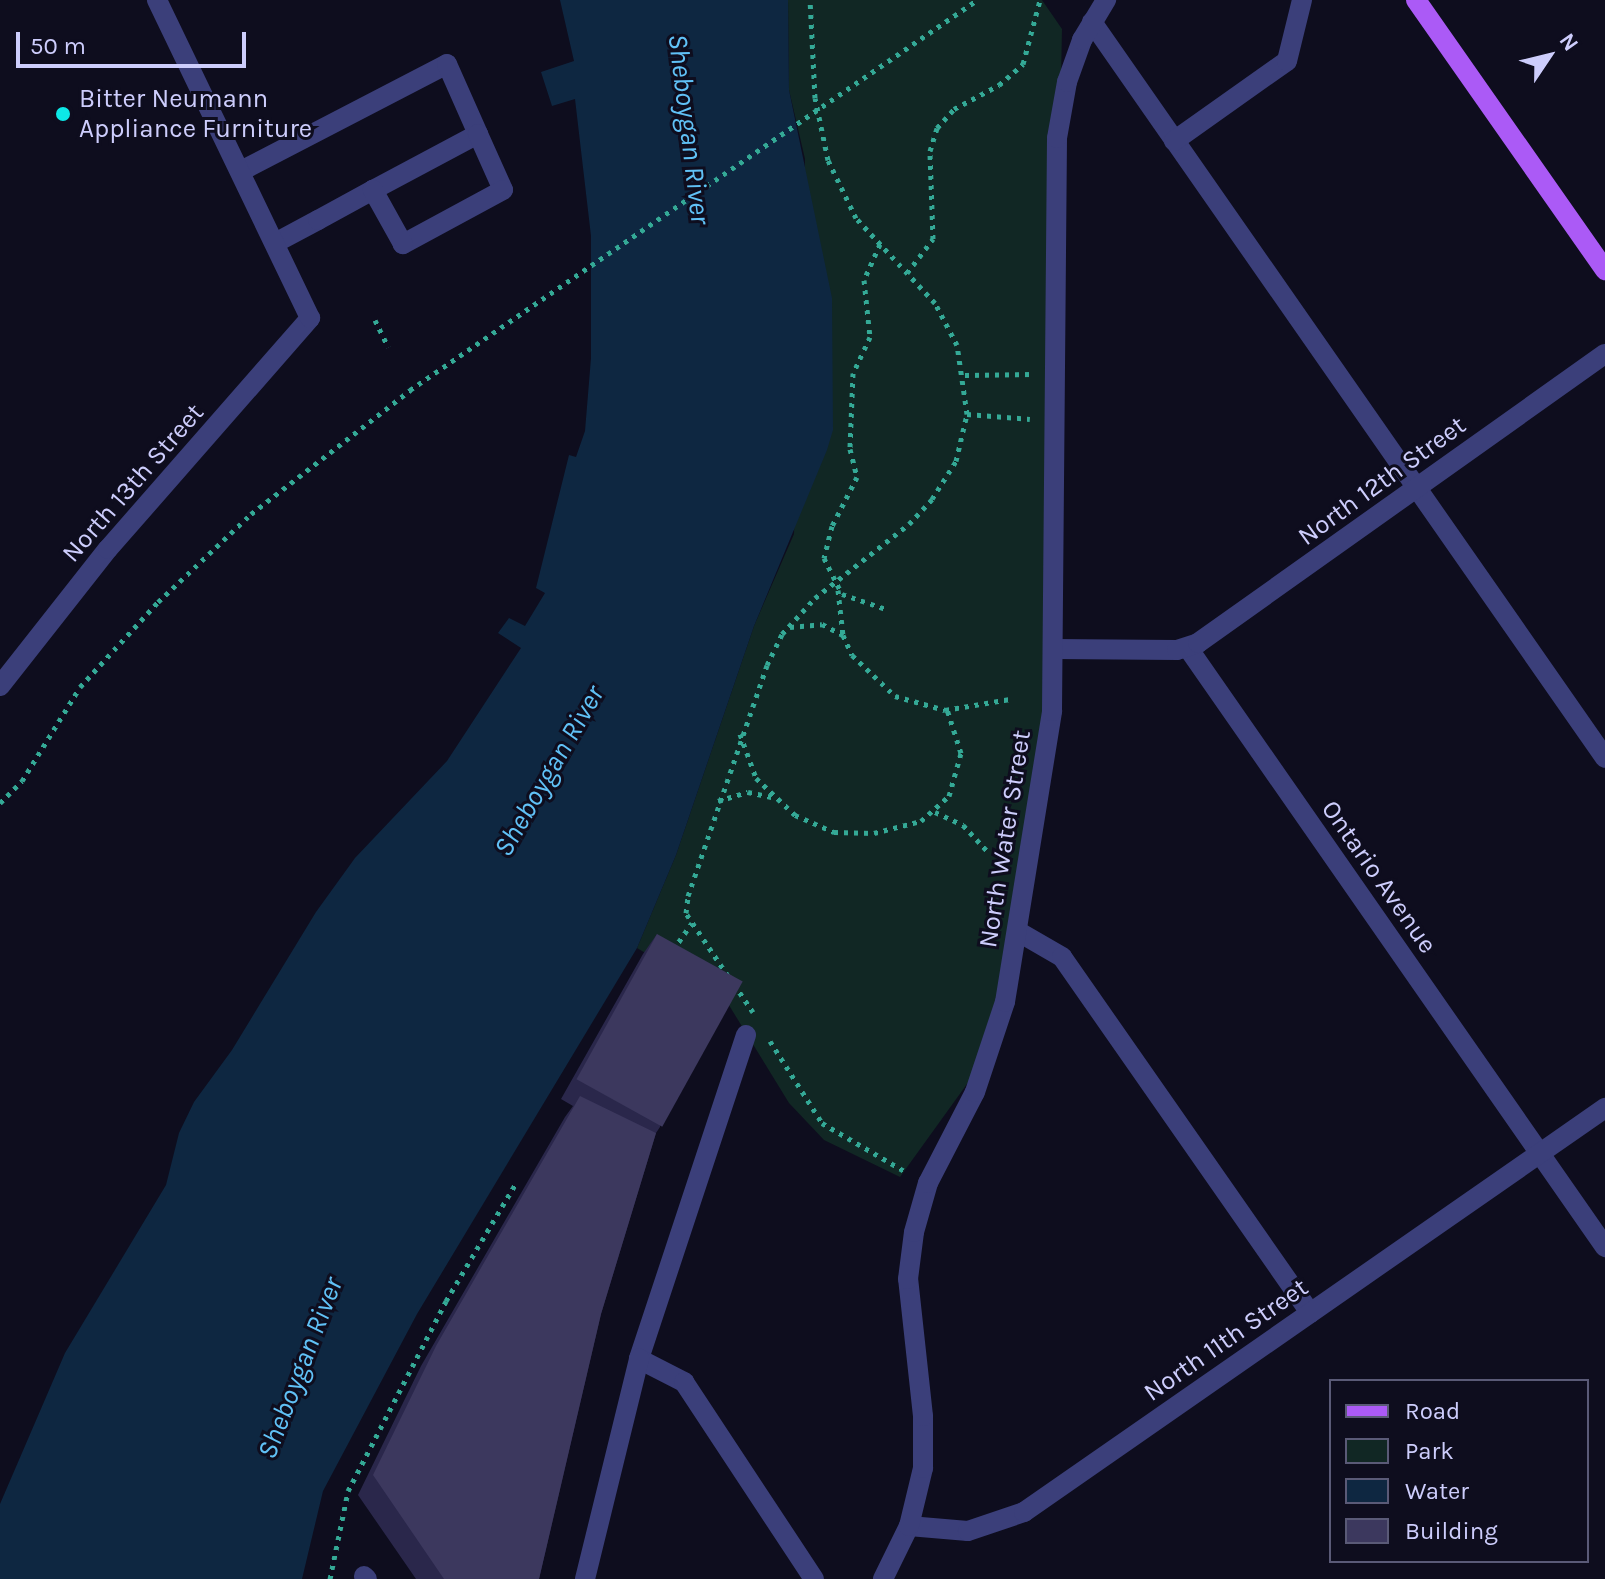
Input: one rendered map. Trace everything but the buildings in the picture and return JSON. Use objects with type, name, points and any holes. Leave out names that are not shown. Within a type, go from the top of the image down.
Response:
[{"type":"main road","points":[[1416,0],[1605,270]]},
{"type":"street","points":[[157,0],[275,243],[478,134]]},
{"type":"street","points":[[1106,0],[1092,22],[1605,758]]},
{"type":"street","points":[[1174,141],[1287,61],[1302,0]]},
{"type":"street","name":"North Water Street","points":[[909,1526],[925,1445],[908,1279],[928,1183],[990,1054],[1017,931],[1052,711],[1057,138],[1067,82],[1092,22]]},
{"type":"street","points":[[241,171],[447,64],[503,190],[403,244],[373,190]]},
{"type":"street","name":"North 13th Street","points":[[0,686],[108,549],[310,318],[275,243]]},
{"type":"street","name":"North 12th Street","points":[[1188,648],[1605,354]]},
{"type":"street","points":[[1053,649],[1188,648]]},
{"type":"street","name":"Ontario Avenue","points":[[1188,648],[1605,1247]]},
{"type":"street","points":[[1017,931],[1062,957],[1310,1313]]},
{"type":"street","points":[[585,1579],[639,1359],[758,1031]]},
{"type":"street","name":"North 11th Street","points":[[909,1526],[968,1531],[1024,1512],[1605,1108]]},
{"type":"street","points":[[639,1359],[684,1382],[814,1579]]},
{"type":"street","points":[[883,1579],[909,1526]]},
{"type":"path","points":[[810,0],[815,98],[828,160],[856,218],[935,303],[957,345],[965,375],[967,414],[956,461],[932,499],[909,524],[833,583],[789,627],[740,733],[688,896],[686,913],[758,1031],[822,1123],[928,1183]]},
{"type":"path","points":[[0,803],[22,781],[39,748],[80,687],[158,602],[251,514],[361,425],[977,0]]},
{"type":"path","points":[[907,273],[933,239],[930,151],[937,128],[954,109],[999,85],[1023,64],[1040,0]]},
{"type":"path","points":[[880,244],[864,280],[870,337],[853,373],[850,449],[857,477],[824,552],[833,583],[838,589],[848,598],[886,609]]},
{"type":"path","points":[[375,320],[388,347]]},
{"type":"path","points":[[965,375],[1055,373]]},
{"type":"path","points":[[967,414],[1055,421]]},
{"type":"path","points":[[838,589],[843,635],[858,664],[895,696],[919,707],[947,709],[1010,699]]},
{"type":"path","points":[[789,627],[822,624],[843,635]]},
{"type":"path","points":[[718,801],[754,792],[776,800],[814,825],[847,833],[903,828],[935,812],[952,790],[961,759],[947,709]]},
{"type":"path","points":[[740,733],[753,773],[776,800]]},
{"type":"path","points":[[935,812],[963,825],[987,851]]},
{"type":"path","points":[[670,953],[692,923]]},
{"type":"path","points":[[330,1579],[348,1491],[446,1301],[516,1183]]},
{"type":"green space","points":[[788,0],[1042,0],[1062,29],[1049,697],[1009,949],[985,1059],[900,1177],[824,1140],[789,1103],[727,1002],[637,948],[676,855],[754,626],[794,534],[805,159],[789,90]]},
{"type":"water","name":"Sheboygan River","points":[[560,0],[788,0],[789,90],[832,298],[833,430],[827,450],[754,626],[676,855],[637,948],[417,1314],[323,1491],[302,1579],[0,1579],[0,1504],[65,1353],[166,1185],[179,1133],[194,1102],[232,1050],[316,912],[355,858],[447,761],[521,648],[498,633],[509,618],[525,626],[545,593],[536,588],[569,455],[576,457],[585,431],[591,358],[591,236],[575,99],[552,106],[541,72],[574,61]]},
{"type":"place","name":"Bitter Neumann Appliance Furniture","points":[[63,114]]}]
